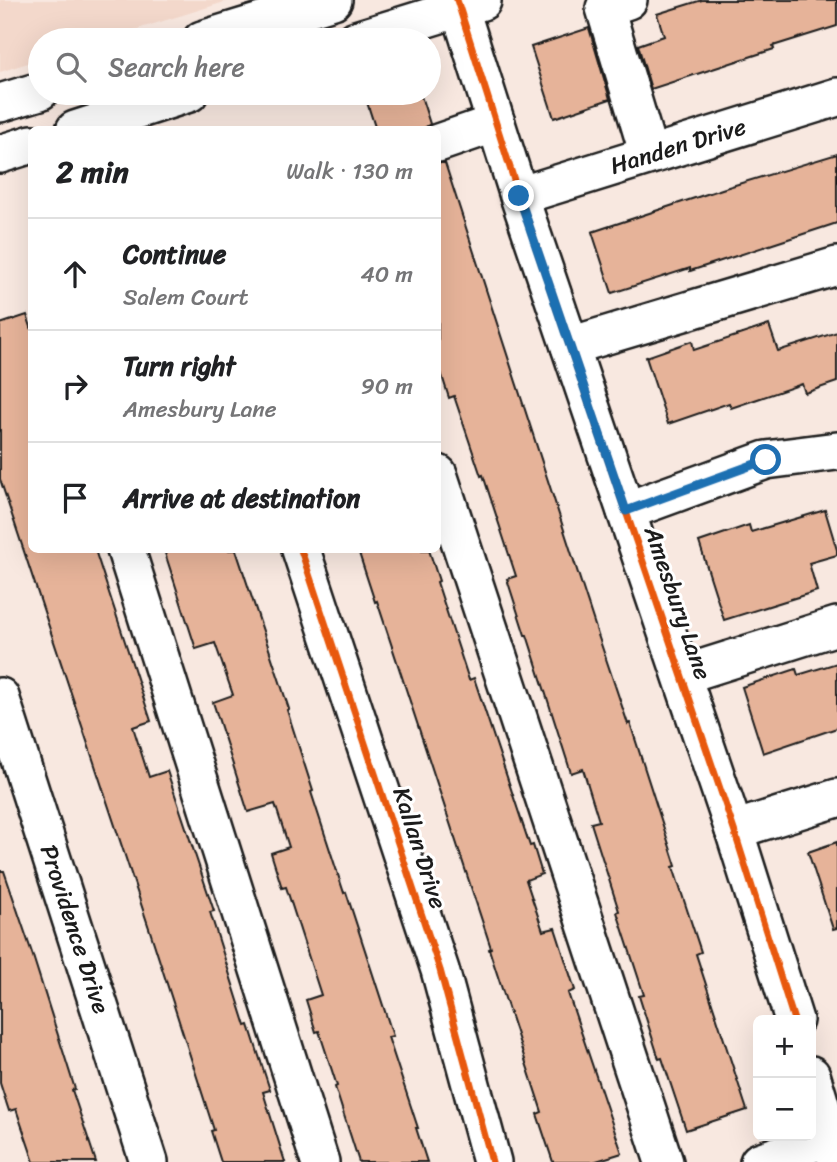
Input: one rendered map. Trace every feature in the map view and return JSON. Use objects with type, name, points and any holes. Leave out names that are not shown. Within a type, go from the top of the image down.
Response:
[{"type":"street","points":[[241,28],[333,0]]},
{"type":"street","points":[[628,0],[605,8],[649,155]]},
{"type":"street","points":[[392,28],[466,3]]},
{"type":"street","name":"Amesbury Lane","points":[[466,3],[496,123],[519,196],[734,830],[792,1015]]},
{"type":"street","points":[[0,103],[28,95]]},
{"type":"street","name":"Handen Drive","points":[[519,196],[837,97]]},
{"type":"street","points":[[101,126],[158,117],[174,105]]},
{"type":"street","points":[[441,142],[496,123]]},
{"type":"street","points":[[0,154],[28,145]]},
{"type":"street","points":[[570,346],[837,266]]},
{"type":"street","points":[[626,511],[766,460],[837,451]]},
{"type":"street","points":[[441,483],[664,1162]]},
{"type":"street","points":[[127,553],[320,1162]]},
{"type":"street","name":"Kallan Drive","points":[[302,553],[440,970],[492,1162]]},
{"type":"street","points":[[682,675],[837,625]]},
{"type":"street","name":"Providence Drive","points":[[0,697],[149,1162]]},
{"type":"street","points":[[734,830],[837,798]]},
{"type":"street","points":[[760,1162],[834,1148],[812,1078]]},
{"type":"shaded area","points":[[0,0],[231,0],[141,28],[28,28],[28,63],[0,72]]},
{"type":"building","points":[[702,0],[837,0],[837,26],[651,89],[638,45],[664,36],[657,14]]},
{"type":"building","points":[[589,28],[610,99],[554,118],[531,47]]},
{"type":"building","points":[[368,105],[424,105],[430,124],[427,126],[375,126]]},
{"type":"building","points":[[837,154],[837,223],[690,271],[690,268],[612,293],[592,232]]},
{"type":"building","points":[[441,163],[445,163],[599,638],[628,724],[630,723],[701,952],[696,954],[747,1110],[686,1130],[639,996],[644,995],[591,823],[599,821],[583,769],[571,773],[507,579],[516,576],[454,396],[449,398],[441,373]]},
{"type":"building","points":[[27,315],[28,318],[28,553],[96,553],[151,721],[133,727],[149,777],[167,771],[214,911],[210,912],[246,1026],[249,1025],[270,1090],[263,1092],[285,1162],[221,1162],[211,1131],[214,1130],[150,931],[0,479],[0,324]]},
{"type":"building","points":[[769,325],[778,351],[837,332],[837,382],[805,393],[802,384],[731,408],[729,403],[668,424],[646,357],[692,341],[694,350]]},
{"type":"building","points":[[825,510],[837,555],[809,563],[817,591],[724,620],[699,542],[749,525],[751,532]]},
{"type":"building","points":[[165,553],[237,553],[289,709],[287,710],[313,791],[311,792],[393,1036],[388,1037],[427,1162],[359,1162],[335,1087],[337,1086],[306,1000],[321,995],[286,887],[282,888],[271,853],[289,847],[275,804],[248,812],[213,702],[233,695],[215,643],[196,649]]},
{"type":"building","points":[[359,553],[430,553],[469,680],[474,678],[530,846],[533,845],[542,874],[526,880],[543,931],[555,928],[575,990],[568,993],[622,1153],[593,1162],[553,1162],[537,1114],[542,1112],[489,949],[491,948],[377,601],[375,602]]},
{"type":"building","points":[[837,663],[837,728],[763,753],[742,687],[796,669],[798,675]]},
{"type":"building","points":[[837,842],[837,928],[833,929],[808,852]]},
{"type":"building","points":[[0,871],[4,871],[32,953],[96,1162],[34,1162],[16,1109],[9,1111],[0,1083]]},
{"type":"cycle path","points":[[457,0],[519,196],[734,830],[792,1015]]},
{"type":"cycle path","points":[[302,553],[440,970],[492,1162]]},
{"type":"route","points":[[519,196],[626,511],[766,460]]}]
